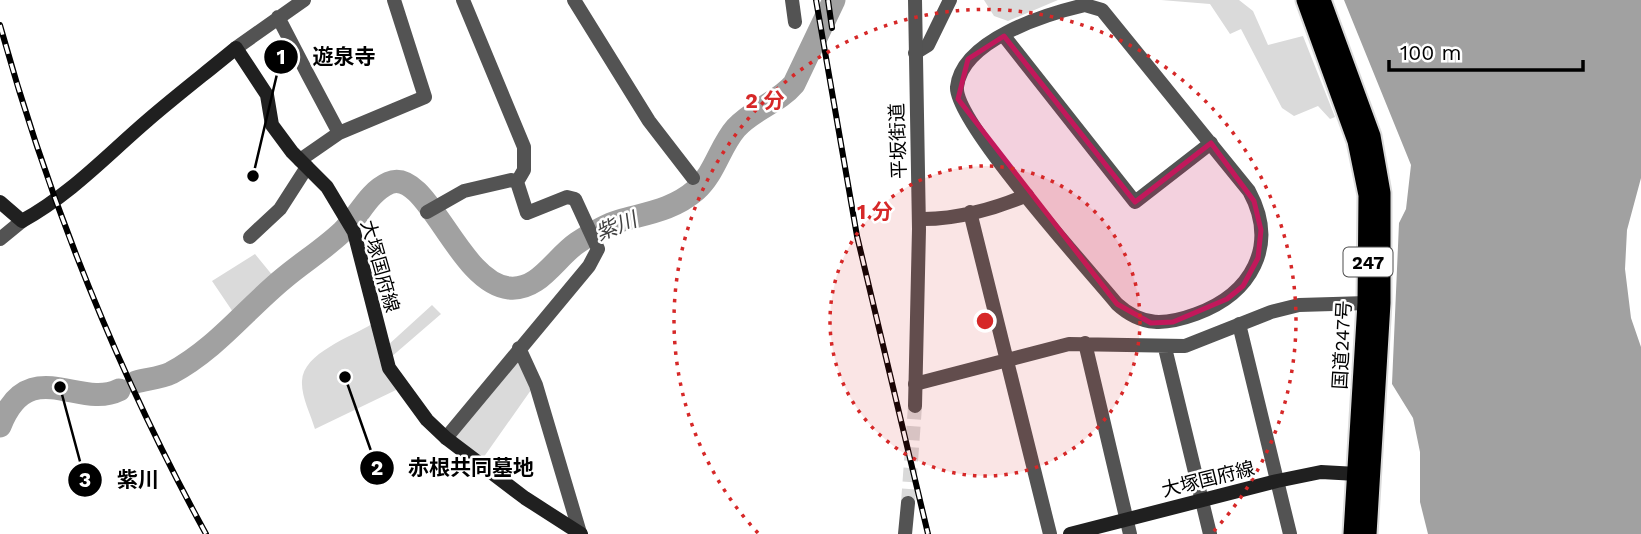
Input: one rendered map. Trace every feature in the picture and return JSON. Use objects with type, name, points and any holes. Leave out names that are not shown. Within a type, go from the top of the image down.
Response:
[{"type":"highway","name":"国道247号","points":[[1306,0],[1348,114],[1364,168],[1369,222],[1367,303],[1353,534]]},
{"type":"highway","name":"国道247号","points":[[1321,0],[1371,136],[1381,193],[1381,303],[1367,534]]},
{"type":"main road","name":"大塚国府線","points":[[236,48],[267,95],[272,125],[327,187],[350,223],[385,361],[427,420],[446,438],[526,498],[581,533]]},
{"type":"main road","points":[[0,202],[22,221],[70,190],[146,122],[236,48]]},
{"type":"main road","name":"大塚国府線","points":[[1070,534],[1129,527],[1202,501],[1277,481],[1321,472],[1357,474]]},
{"type":"street","points":[[236,48],[304,0]]},
{"type":"street","points":[[250,237],[280,209],[304,164],[338,133],[425,97],[394,0]]},
{"type":"street","points":[[446,438],[589,266],[598,249],[575,200],[567,197],[527,213],[517,182],[524,170],[524,147],[463,0]]},
{"type":"street","points":[[573,0],[649,121],[694,178]]},
{"type":"street","points":[[792,0],[794,22]]},
{"type":"street","name":"平坂街道","points":[[915,0],[919,219],[915,406]]},
{"type":"street","points":[[915,52],[928,46],[950,0]]},
{"type":"street","points":[[1085,5],[1097,6],[1211,143],[1254,201],[1261,230],[1258,258],[1250,275],[1236,293],[1204,311],[1173,322],[1151,323],[1124,311],[1027,195],[970,122],[958,99],[958,80],[968,59],[1004,36],[1055,12],[1085,5]]},
{"type":"street","points":[[278,17],[321,95],[338,133]]},
{"type":"street","points":[[1004,36],[1135,202],[1211,143]]},
{"type":"street","points":[[434,208],[477,187],[511,180],[517,182]]},
{"type":"street","points":[[919,219],[1002,206],[1027,195]]},
{"type":"street","points":[[970,212],[1050,534]]},
{"type":"street","points":[[0,239],[22,221]]},
{"type":"street","points":[[915,384],[1085,343],[1165,348],[1185,346],[1239,324],[1299,305],[1367,303]]},
{"type":"street","points":[[1239,324],[1290,534]]},
{"type":"street","points":[[1085,343],[1129,527]]},
{"type":"street","points":[[519,348],[536,385],[581,533]]},
{"type":"street","points":[[1165,348],[1210,534]]},
{"type":"street","points":[[905,534],[908,503]]},
{"type":"highlighted area","points":[[1004,36],[1135,202],[1211,143],[1254,201],[1261,230],[1258,258],[1243,286],[1227,299],[1173,322],[1151,323],[1117,304],[958,99],[968,59]]},
{"type":"shaded area","points":[[984,0],[1058,0],[1008,21],[994,16]]},
{"type":"shaded area","points":[[1161,0],[1239,0],[1253,11],[1268,45],[1303,36],[1335,117],[1330,119],[1318,106],[1294,116],[1282,108],[1241,29],[1230,34],[1210,4]]},
{"type":"shaded area","points":[[1344,0],[1641,0],[1641,178],[1627,230],[1625,269],[1631,318],[1641,347],[1641,534],[1428,534],[1420,502],[1420,452],[1413,418],[1392,384],[1399,223],[1406,209],[1411,165]]},
{"type":"shaded area","points":[[255,254],[273,276],[235,315],[212,281]]},
{"type":"shaded area","points":[[432,305],[441,314],[390,358],[387,346]]},
{"type":"shaded area","points":[[372,324],[380,362],[396,390],[315,429],[303,393],[304,371],[319,354]]},
{"type":"shaded area","points":[[517,357],[531,390],[481,461],[451,437]]},
{"type":"waterway","name":"紫川","points":[[136,382],[171,373],[217,341],[270,290],[342,232],[369,199],[389,183],[403,182],[417,192],[474,267],[491,281],[509,288],[520,288],[529,284],[538,279],[569,249],[597,230],[669,206],[696,190],[708,176],[736,128],[794,84],[834,0]]},
{"type":"waterway","name":"紫川","points":[[0,426],[12,404],[25,392],[40,388],[88,394],[119,390]]},
{"type":"tunnel","points":[[908,503],[915,406]]},
{"type":"railway","points":[[816,0],[857,236],[928,534]]},
{"type":"railway","points":[[828,0],[832,28]]},
{"type":"railway","points":[[0,25],[40,157],[88,286],[144,411],[206,534]]},
{"type":"place","name":"遊泉寺","points":[[253,176]]},
{"type":"place","name":"赤根共同墓地","points":[[345,377]]},
{"type":"place","name":"紫川","points":[[60,387]]}]
